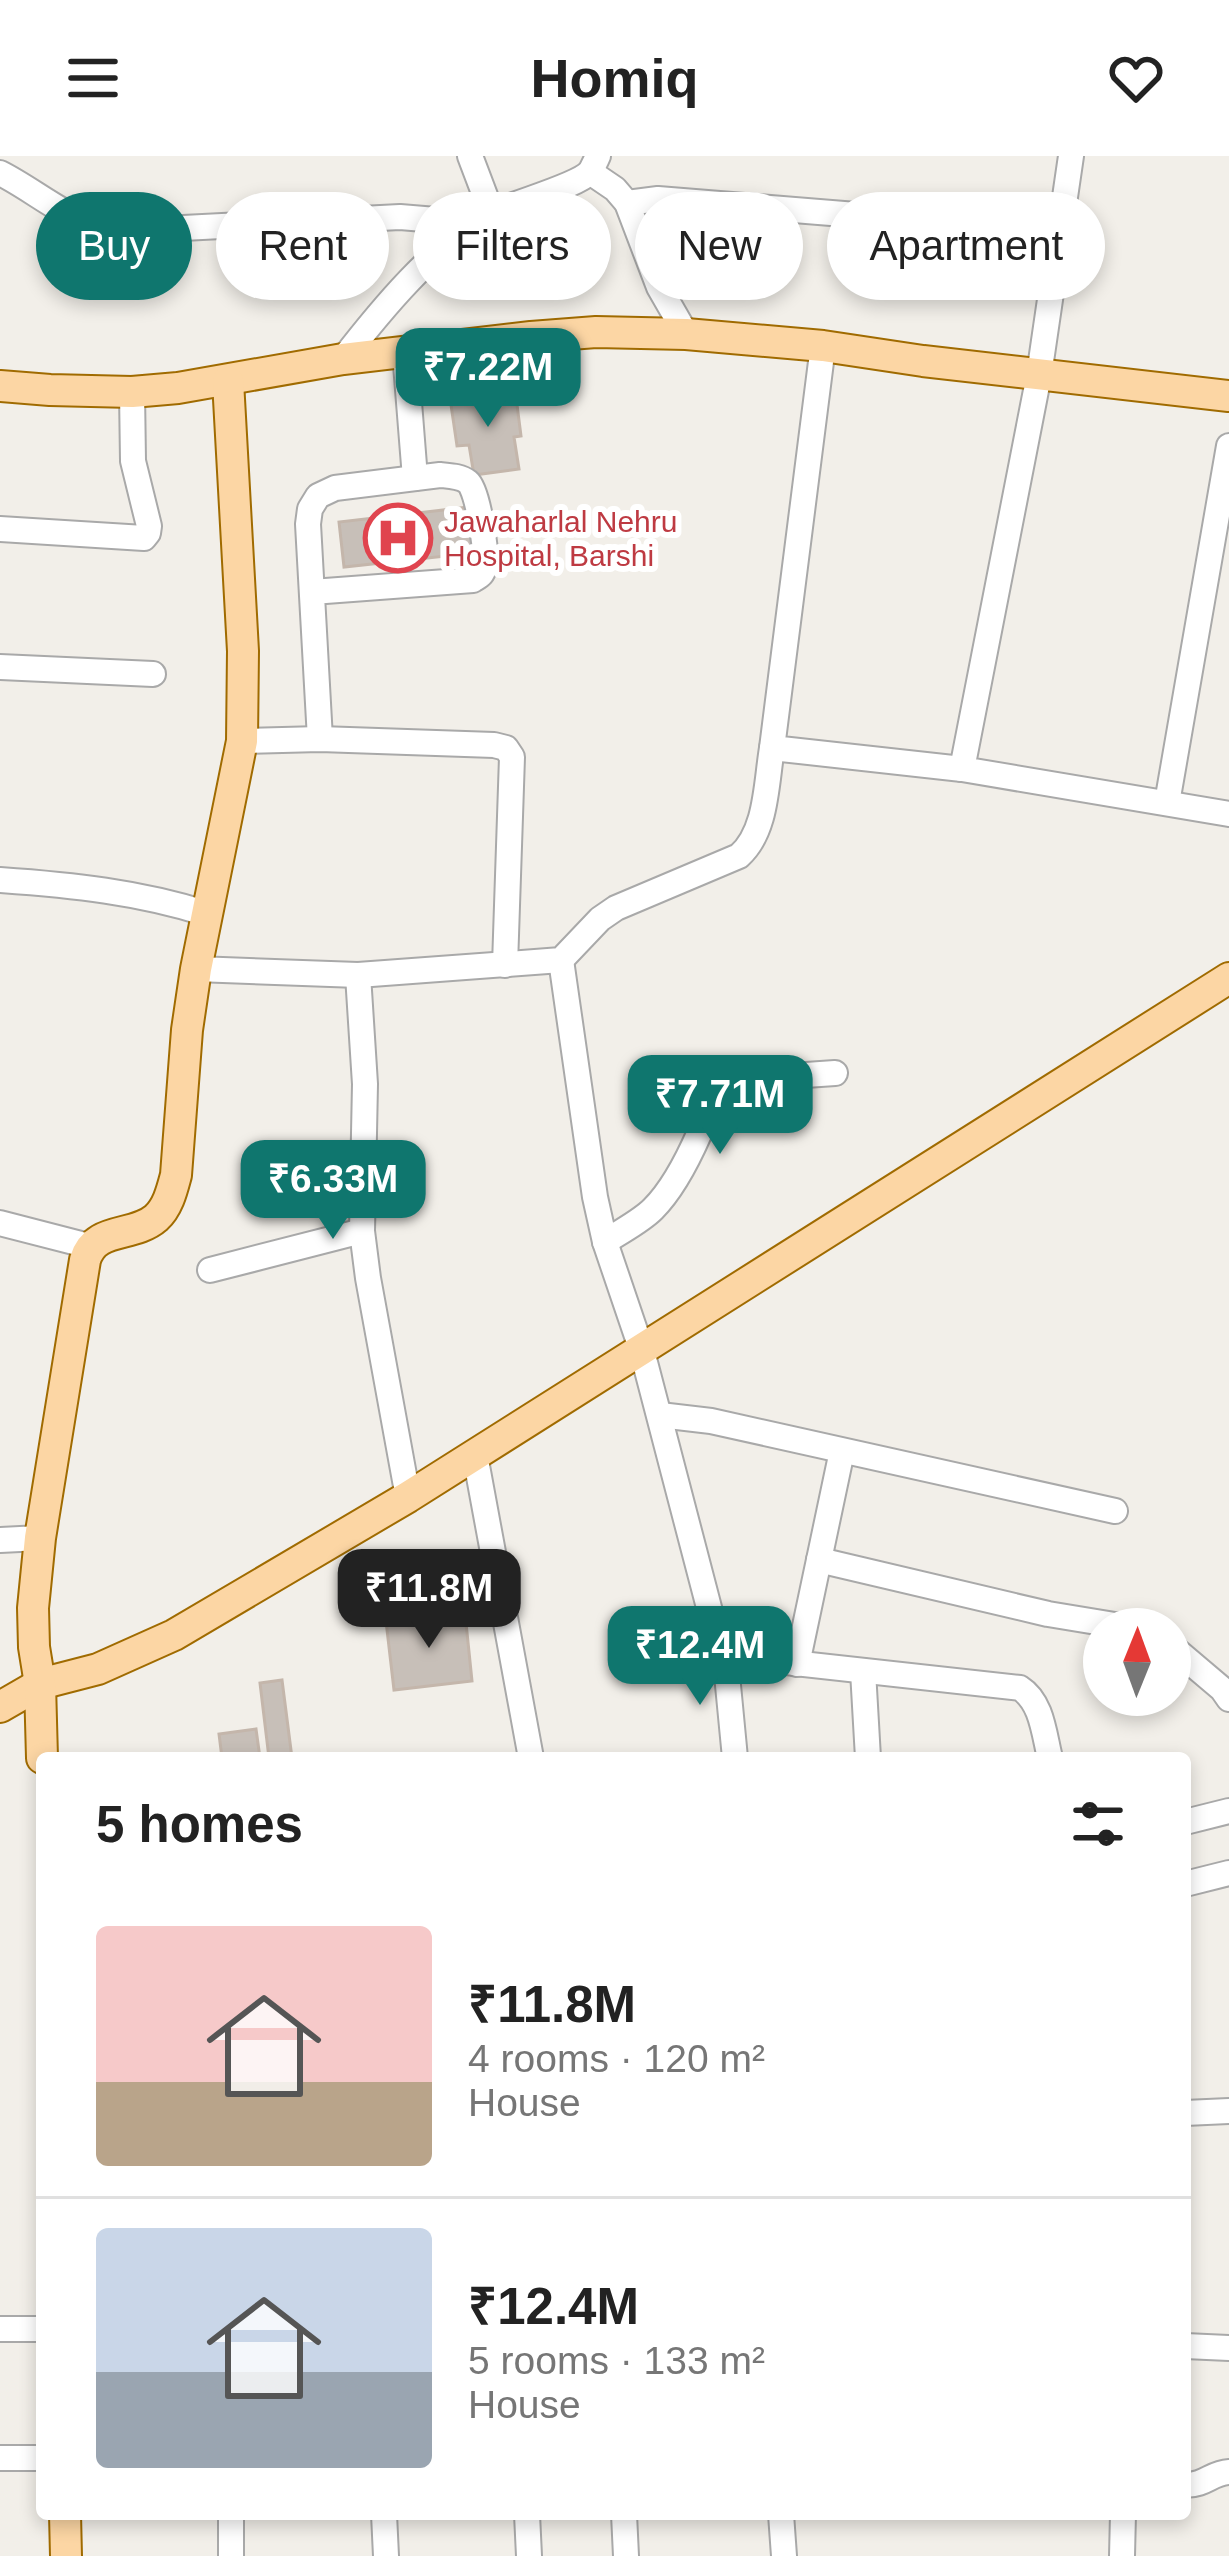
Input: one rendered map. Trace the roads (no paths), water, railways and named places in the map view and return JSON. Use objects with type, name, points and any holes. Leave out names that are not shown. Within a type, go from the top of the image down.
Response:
[{"type":"main road","points":[[0,386],[132,392],[228,381],[343,359],[596,332],[823,346],[1229,396]]},
{"type":"main road","points":[[42,1752],[33,1608],[40,1538],[89,1246],[149,1223],[170,1198],[196,968],[242,741],[243,651],[228,381]]},
{"type":"main road","points":[[0,1707],[40,1684],[98,1669],[174,1635],[408,1497],[1229,978]]},
{"type":"main road","points":[[65,2520],[66,2556]]},
{"type":"street","points":[[470,156],[483,192]]},
{"type":"street","points":[[1066,192],[1071,156]]},
{"type":"street","points":[[549,192],[575,182],[594,164],[627,203],[658,287],[686,334]]},
{"type":"street","points":[[0,173],[91,224],[113,229],[413,217]]},
{"type":"street","points":[[627,203],[658,199],[827,213]]},
{"type":"street","points":[[343,359],[413,279]]},
{"type":"street","points":[[962,769],[1050,300]]},
{"type":"street","points":[[196,968],[358,975],[561,960],[616,908],[739,856],[751,845],[758,832],[772,748],[823,346]]},
{"type":"street","points":[[405,352],[416,478]]},
{"type":"street","points":[[0,529],[145,538],[148,526],[133,461],[132,392]]},
{"type":"street","points":[[1167,803],[1229,446]]},
{"type":"street","points":[[311,592],[473,580],[483,573],[486,561],[475,491],[452,476],[335,488],[318,496],[308,524],[311,592],[320,739]]},
{"type":"street","points":[[0,667],[153,674]]},
{"type":"street","points":[[242,741],[320,739],[506,748],[512,757],[505,965]]},
{"type":"street","points":[[772,748],[962,769],[1229,814]]},
{"type":"street","points":[[0,880],[148,896],[208,914]]},
{"type":"street","points":[[561,960],[595,1197],[725,1654],[734,1752]]},
{"type":"street","points":[[358,975],[364,1084],[362,1232],[408,1497]]},
{"type":"street","points":[[605,1242],[650,1213],[661,1200],[699,1132],[712,1087],[720,1081],[835,1073]]},
{"type":"street","points":[[0,1223],[89,1246]]},
{"type":"street","points":[[210,1270],[362,1232]]},
{"type":"street","points":[[660,1415],[711,1421],[1115,1511]]},
{"type":"street","points":[[797,1664],[842,1451]]},
{"type":"street","points":[[475,1455],[530,1752]]},
{"type":"street","points":[[0,1540],[40,1538]]},
{"type":"street","points":[[819,1560],[1083,1620]]},
{"type":"street","points":[[725,1654],[1020,1688],[1037,1708],[1048,1752]]},
{"type":"street","points":[[1191,1663],[1229,1699]]},
{"type":"street","points":[[863,1671],[868,1752]]},
{"type":"street","points":[[1191,1820],[1229,1811]]},
{"type":"street","points":[[1191,1882],[1229,1873]]},
{"type":"street","points":[[1191,2113],[1229,2111]]},
{"type":"street","points":[[0,2330],[36,2330]]},
{"type":"street","points":[[1191,2346],[1229,2348]]},
{"type":"street","points":[[0,2458],[36,2458]]},
{"type":"street","points":[[1191,2485],[1229,2473]]},
{"type":"street","points":[[230,2520],[231,2556]]},
{"type":"street","points":[[384,2520],[386,2556]]},
{"type":"street","points":[[527,2520],[529,2556]]},
{"type":"street","points":[[624,2520],[626,2556]]},
{"type":"street","points":[[782,2520],[784,2556]]},
{"type":"street","points":[[1122,2556],[1123,2520]]},
{"type":"place","name":"Jawaharlal Nehru Hospital, Barshi","points":[[398,538]]}]
